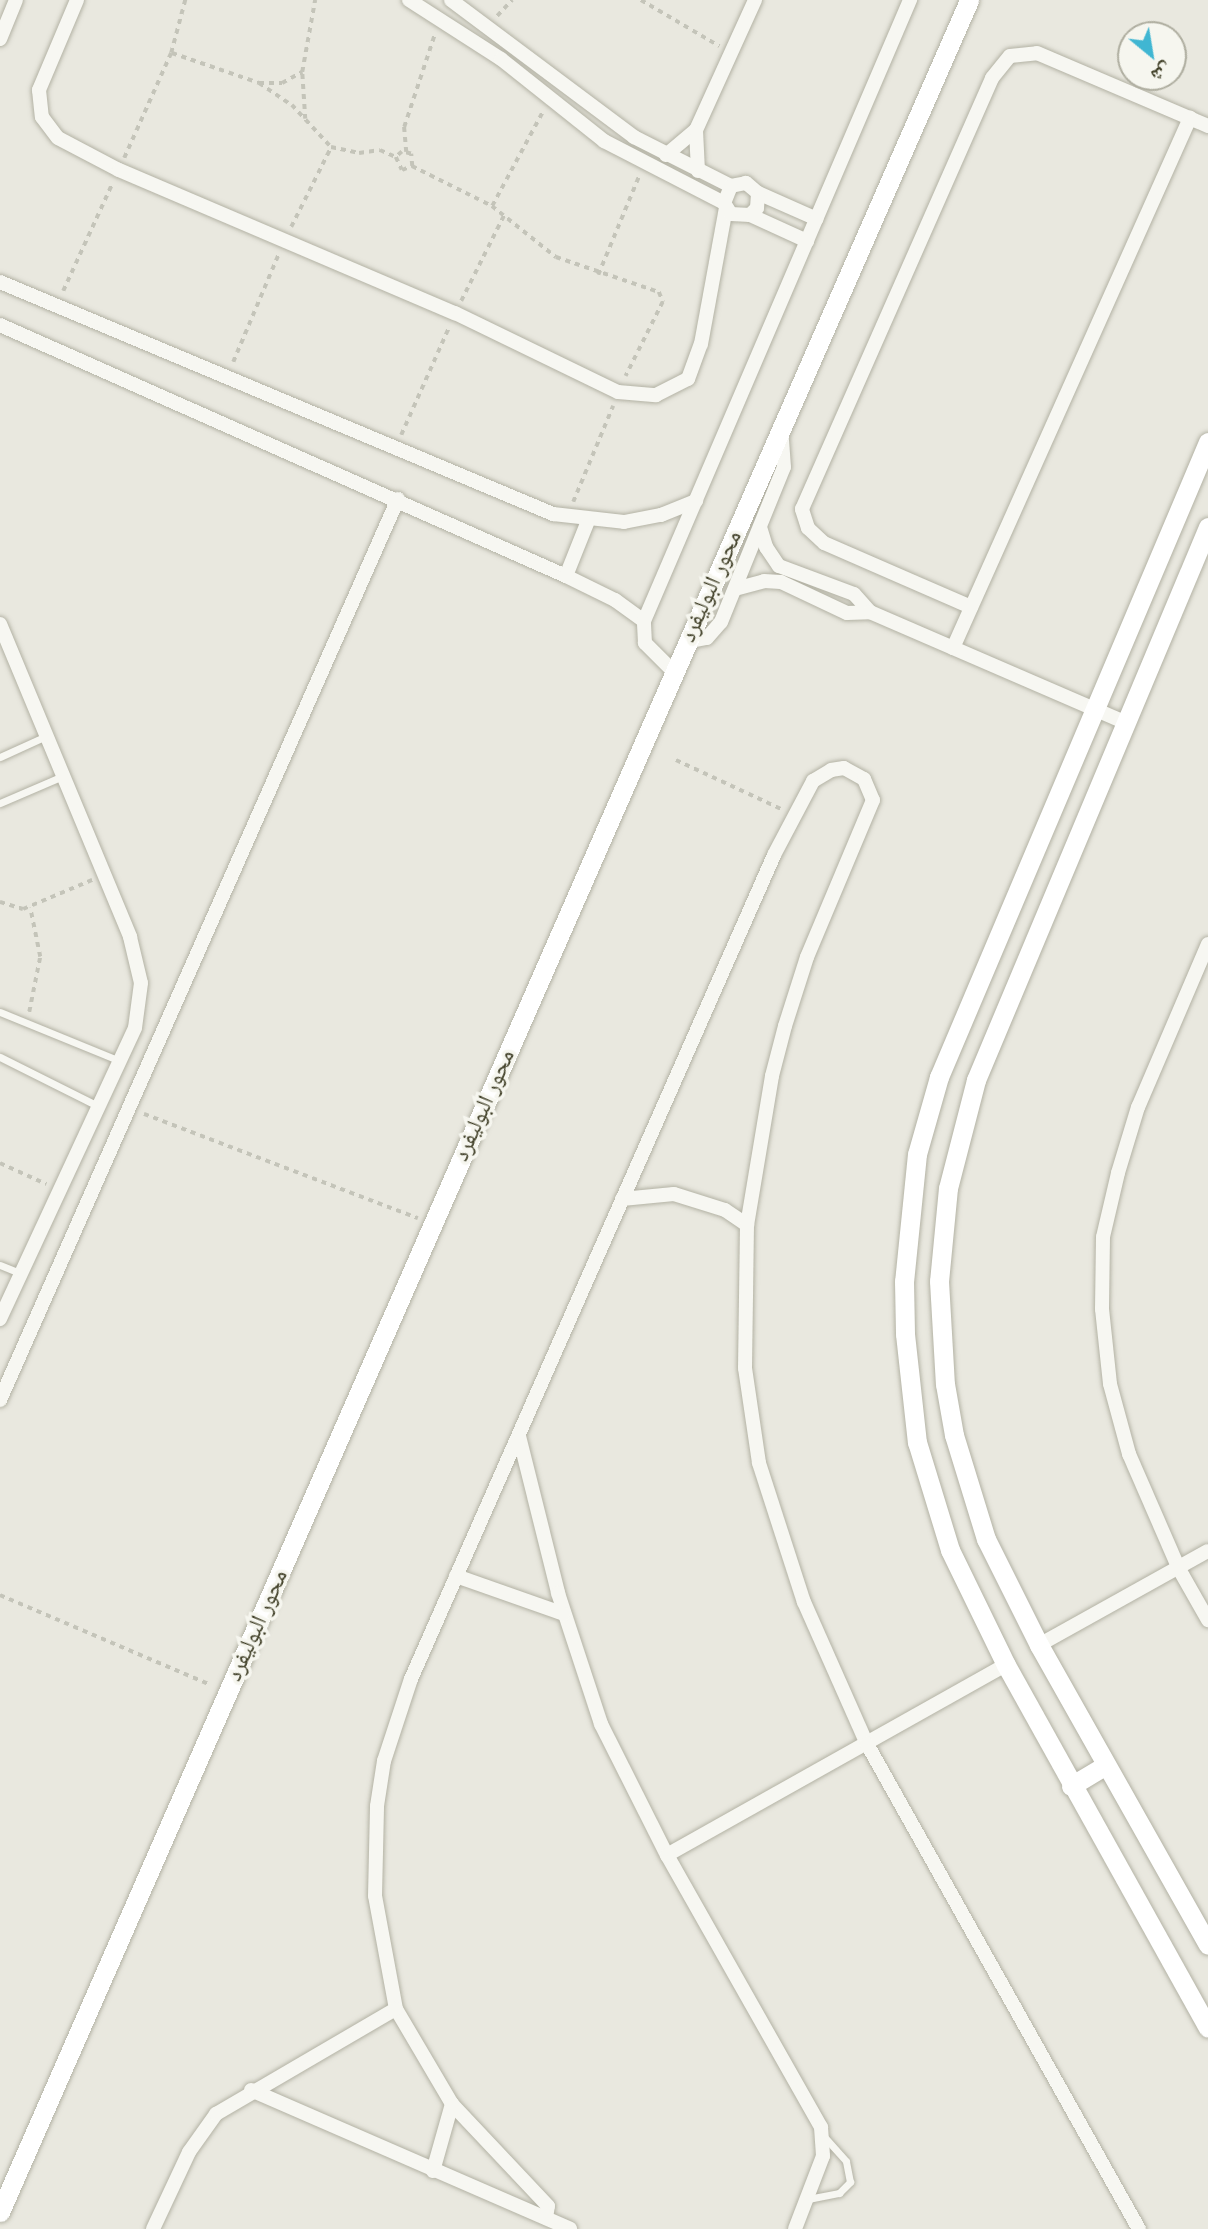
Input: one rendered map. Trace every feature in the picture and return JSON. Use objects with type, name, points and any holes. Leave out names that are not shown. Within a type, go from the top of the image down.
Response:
[{"type":"street","points":[[0,39],[16,0]]},
{"type":"street","points":[[77,0],[41,82],[42,117],[58,138],[119,170],[455,313],[618,392],[656,396],[688,379],[701,344],[718,241],[731,186]]},
{"type":"street","points":[[409,0],[425,4],[604,141],[643,165],[745,216],[807,241]]},
{"type":"street","points":[[451,0],[489,25],[615,125],[698,171],[731,186],[747,183],[758,193],[817,219]]},
{"type":"street","points":[[698,171],[696,130],[755,0]]},
{"type":"street","points":[[673,671],[645,643],[644,621],[910,0]]},
{"type":"street","name":"محور البوليفرد","points":[[0,2212],[969,0]]},
{"type":"street","points":[[971,607],[814,537],[803,520],[809,486],[999,66],[1023,51],[1037,53],[1208,126]]},
{"type":"street","points":[[953,648],[1189,118]]},
{"type":"street","points":[[604,141],[615,125]]},
{"type":"street","points":[[666,155],[696,130]]},
{"type":"street","points":[[718,241],[757,208],[758,193]]},
{"type":"street","points":[[0,282],[567,518],[588,521],[643,519],[696,501]]},
{"type":"street","points":[[0,325],[398,499],[566,576],[615,600],[644,621]]},
{"type":"street","points":[[686,642],[713,634],[735,589],[784,467],[781,425]]},
{"type":"street","points":[[1208,442],[939,1077],[917,1154],[907,1227],[905,1334],[917,1442],[950,1550],[1006,1665],[1071,1786],[1208,2028]]},
{"type":"street","points":[[0,1400],[398,499]]},
{"type":"street","points":[[566,576],[588,521]]},
{"type":"street","points":[[760,526],[765,547],[779,566],[828,594],[847,612],[870,612],[1124,722]]},
{"type":"street","points":[[1208,527],[976,1080],[948,1188],[943,1229],[940,1332],[954,1434],[986,1539],[1039,1644],[1208,1945]]},
{"type":"street","points":[[735,589],[772,581],[828,594]]},
{"type":"street","points":[[0,624],[136,952],[141,983],[135,1028],[1,1315]]},
{"type":"street","points":[[546,2218],[547,2204],[488,2147],[452,2104],[396,2008],[375,1896],[377,1806],[384,1761],[411,1679],[793,814],[813,781],[831,769],[853,771],[871,789],[868,816],[807,957],[785,1026],[772,1076],[747,1225],[744,1356],[760,1463],[799,1590],[867,1744],[1139,2229]]},
{"type":"street","points":[[1208,944],[1138,1107],[1103,1237],[1102,1309],[1110,1384],[1129,1454],[1179,1569],[1208,1620]]},
{"type":"street","points":[[622,1199],[674,1194],[725,1210],[747,1225]]},
{"type":"street","points":[[519,1436],[564,1614],[601,1724],[667,1855],[825,2138],[821,2165],[795,2229]]},
{"type":"street","points":[[1039,1644],[1208,1551]]},
{"type":"street","points":[[456,1576],[564,1614]]},
{"type":"street","points":[[667,1855],[1006,1665]]},
{"type":"street","points":[[1071,1786],[1106,1765]]},
{"type":"street","points":[[153,2229],[201,2130],[251,2090],[396,2008]]},
{"type":"street","points":[[251,2090],[570,2229]]},
{"type":"street","points":[[433,2171],[452,2104]]},
{"type":"lane","points":[[0,757],[46,736]]},
{"type":"lane","points":[[0,803],[63,776]]},
{"type":"lane","points":[[0,1012],[27,1020],[120,1061]]},
{"type":"lane","points":[[0,1057],[99,1107]]},
{"type":"lane","points":[[0,1265],[21,1274]]},
{"type":"lane","points":[[807,2199],[839,2193],[850,2182],[846,2161],[825,2138]]},
{"type":"path","points":[[56,306],[171,53],[185,0]]},
{"type":"path","points":[[305,120],[302,72],[315,0]]},
{"type":"path","points":[[489,25],[512,0]]},
{"type":"path","points":[[641,0],[730,51]]},
{"type":"path","points":[[412,166],[413,158],[407,152],[404,127],[440,17]]},
{"type":"path","points":[[171,53],[259,83],[292,105],[331,147],[359,153],[380,150],[396,157],[407,152]]},
{"type":"path","points":[[259,83],[282,83],[302,72]]},
{"type":"path","points":[[492,206],[549,100]]},
{"type":"path","points":[[226,377],[284,240],[331,147]]},
{"type":"path","points":[[396,157],[398,167],[412,166],[492,206],[556,257],[598,275],[659,292],[663,298],[618,392],[567,518]]},
{"type":"path","points":[[598,275],[643,165]]},
{"type":"path","points":[[396,447],[455,313],[504,215]]},
{"type":"path","points":[[676,760],[793,814]]},
{"type":"path","points":[[0,902],[15,909],[30,908],[104,875]]},
{"type":"path","points":[[27,1020],[40,957],[30,908]]},
{"type":"path","points":[[129,1108],[432,1223]]},
{"type":"path","points":[[0,1163],[60,1191]]},
{"type":"path","points":[[0,1595],[227,1692]]}]
